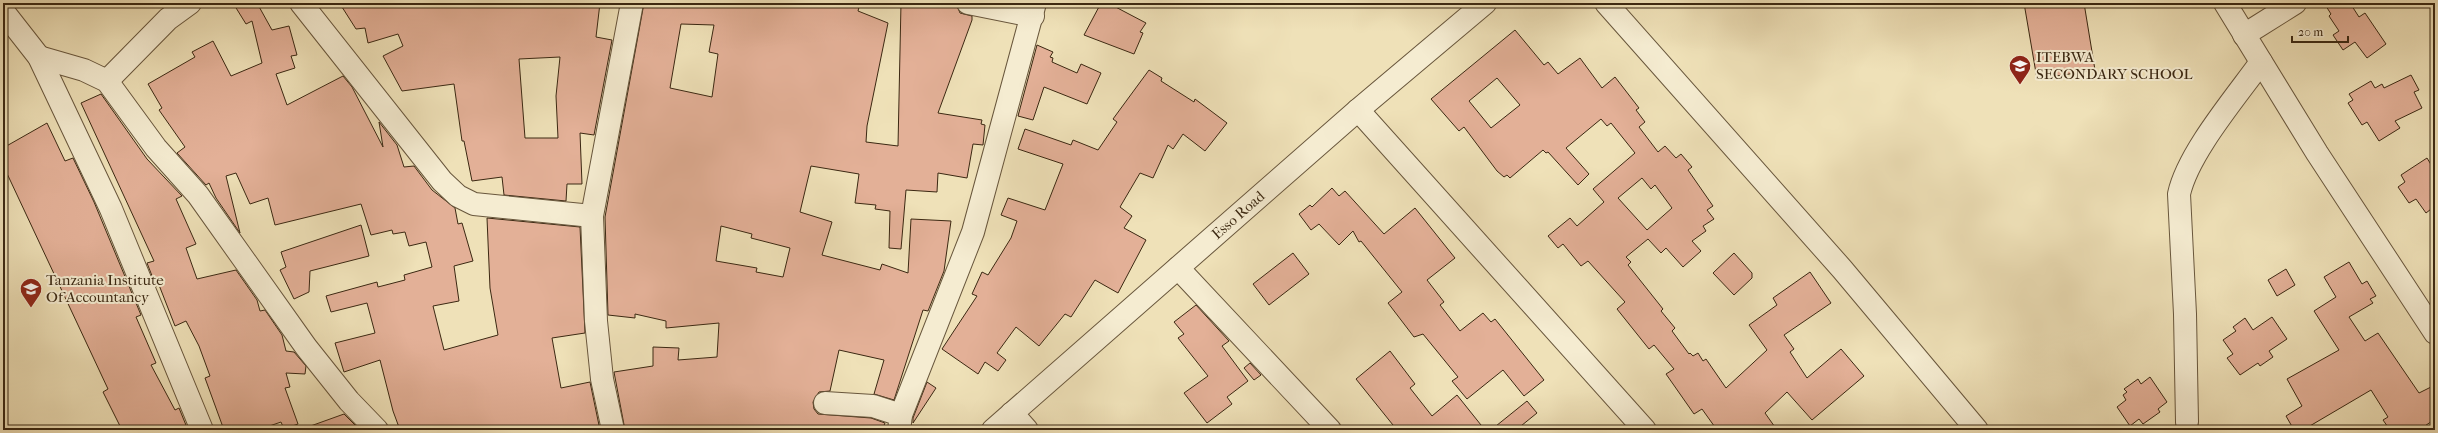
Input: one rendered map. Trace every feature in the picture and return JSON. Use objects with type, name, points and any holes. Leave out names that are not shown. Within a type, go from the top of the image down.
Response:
[{"type":"street","points":[[107,81],[168,19],[190,3]]},
{"type":"street","points":[[301,3],[442,181],[458,196],[474,204],[493,208],[592,216]]},
{"type":"street","points":[[613,430],[601,372],[596,321],[592,216],[632,3]]},
{"type":"street","points":[[825,403],[873,406],[900,423],[973,232],[1034,9],[968,3]]},
{"type":"street","name":"Esso Road","points":[[993,430],[1358,110],[1485,3]]},
{"type":"street","points":[[1606,3],[1842,269],[1977,430]]},
{"type":"street","points":[[2225,3],[2316,153],[2435,333]]},
{"type":"street","points":[[2244,35],[2295,3]]},
{"type":"street","points":[[3,11],[39,57],[111,209],[202,430]]},
{"type":"street","points":[[39,57],[84,70],[107,81],[156,148],[198,195],[306,347],[349,402],[377,430]]},
{"type":"street","points":[[2187,422],[2185,314],[2179,194],[2182,177],[2197,153],[2261,62]]},
{"type":"street","points":[[1358,110],[1645,430]]},
{"type":"street","points":[[1178,268],[1330,430]]},
{"type":"street","points":[[1012,414],[1027,430]]},
{"type":"building","points":[[233,3],[257,3],[272,30],[289,26],[297,55],[291,56],[295,68],[276,74],[287,105],[343,76],[352,87],[383,147],[379,122],[397,145],[404,167],[414,166],[432,190],[455,208],[458,224],[462,223],[473,261],[454,266],[459,301],[433,306],[444,350],[498,335],[490,288],[487,218],[580,227],[585,333],[552,338],[561,388],[590,382],[600,430],[400,430],[393,411],[380,360],[344,372],[335,343],[375,333],[367,303],[331,312],[326,296],[377,282],[378,287],[405,280],[404,275],[432,267],[426,242],[409,246],[405,232],[393,234],[392,230],[371,235],[361,204],[275,225],[268,198],[250,204],[236,173],[226,176],[240,233],[216,198],[209,183],[206,185],[177,153],[185,147],[159,110],[162,108],[148,84],[195,57],[192,52],[213,41],[231,76],[262,63],[252,21],[246,24]]},
{"type":"building","points":[[352,3],[431,3],[432,7],[507,3],[600,3],[596,37],[612,40],[594,135],[580,133],[582,184],[567,184],[566,201],[504,195],[502,177],[472,181],[464,141],[462,141],[454,84],[402,91],[383,56],[403,46],[398,34],[368,43],[365,28],[356,29],[342,7],[352,5]],"holes":[[[560,57],[556,96],[558,138],[525,138],[519,59]]]},
{"type":"building","points":[[644,3],[860,3],[858,11],[888,23],[867,126],[866,142],[898,146],[901,3],[956,3],[960,13],[972,16],[972,20],[938,113],[982,120],[981,124],[985,125],[983,145],[973,144],[967,178],[938,173],[937,192],[906,190],[901,249],[889,248],[890,211],[875,209],[876,205],[855,203],[859,174],[811,166],[800,212],[832,222],[822,255],[880,270],[882,264],[908,273],[911,219],[951,221],[944,271],[928,311],[923,310],[894,400],[874,394],[884,360],[839,350],[830,391],[819,392],[813,402],[814,409],[818,414],[871,418],[885,423],[882,430],[727,430],[725,427],[700,430],[625,430],[614,372],[653,366],[653,347],[679,348],[678,360],[717,357],[719,323],[666,328],[666,321],[635,314],[635,318],[608,315],[605,217]],"holes":[[[681,24],[714,25],[709,52],[718,54],[712,97],[670,88]],[[721,226],[752,234],[751,238],[790,248],[783,277],[756,272],[757,268],[716,261]]]},
{"type":"building","points":[[1101,3],[1108,3],[1146,23],[1140,32],[1143,33],[1134,54],[1084,35]]},
{"type":"building","points":[[2024,3],[2084,3],[2095,70],[2037,79]]},
{"type":"building","points":[[2324,3],[2350,3],[2359,17],[2365,13],[2386,44],[2367,58],[2355,42],[2343,50],[2333,35],[2339,31],[2329,16],[2331,14]]},
{"type":"building","points":[[1515,30],[1544,65],[1548,62],[1558,74],[1580,58],[1602,88],[1615,77],[1639,108],[1636,110],[1645,122],[1639,127],[1658,152],[1665,146],[1676,158],[1681,154],[1692,167],[1688,170],[1713,206],[1707,210],[1714,219],[1703,226],[1706,231],[1692,241],[1701,251],[1683,267],[1666,248],[1661,253],[1648,239],[1626,257],[1631,262],[1628,265],[1663,309],[1661,311],[1675,328],[1672,331],[1689,354],[1690,353],[1693,356],[1698,353],[1703,361],[1706,359],[1726,388],[1767,350],[1749,325],[1777,305],[1773,298],[1810,272],[1831,303],[1784,335],[1794,349],[1790,352],[1807,378],[1841,349],[1864,376],[1812,420],[1787,392],[1765,413],[1777,430],[1717,430],[1702,409],[1694,414],[1666,374],[1674,369],[1654,345],[1649,349],[1617,309],[1625,302],[1588,261],[1581,266],[1563,244],[1558,248],[1548,236],[1570,218],[1577,226],[1604,202],[1593,189],[1635,153],[1611,123],[1607,126],[1601,119],[1566,148],[1589,174],[1578,185],[1548,152],[1546,153],[1543,150],[1510,178],[1507,175],[1504,177],[1497,171],[1464,127],[1459,131],[1431,99]],"holes":[[[1497,78],[1520,105],[1491,128],[1469,101]],[[1642,178],[1651,189],[1655,185],[1672,208],[1647,230],[1618,198]]]},
{"type":"building","points":[[1037,45],[1053,52],[1050,57],[1053,58],[1052,62],[1077,73],[1081,64],[1101,73],[1087,104],[1044,87],[1033,120],[1018,116]]},
{"type":"building","points":[[1149,70],[1162,78],[1161,81],[1194,102],[1195,99],[1227,123],[1205,151],[1183,134],[1173,149],[1168,145],[1153,178],[1140,173],[1120,207],[1132,216],[1124,228],[1146,240],[1118,293],[1095,280],[1071,317],[1065,314],[1039,346],[1016,327],[997,353],[1006,360],[998,371],[985,362],[978,374],[942,349],[977,296],[972,294],[982,272],[988,275],[1011,238],[1017,221],[1001,215],[1008,198],[1045,210],[1063,164],[1018,149],[1025,129],[1071,145],[1073,140],[1098,150],[1117,122],[1113,119]]},
{"type":"building","points":[[2411,75],[2419,90],[2414,92],[2422,108],[2395,121],[2400,128],[2379,141],[2367,122],[2362,125],[2348,103],[2353,100],[2349,94],[2371,81],[2375,88],[2382,84],[2384,88]]},
{"type":"building","points":[[101,94],[147,159],[182,196],[176,199],[196,244],[186,248],[197,279],[236,270],[257,300],[260,311],[265,310],[282,335],[286,351],[294,352],[306,366],[305,374],[286,373],[290,387],[285,388],[298,424],[284,429],[281,422],[258,430],[224,430],[205,378],[210,376],[199,346],[186,321],[175,326],[159,285],[156,286],[147,263],[154,261],[81,103]]},
{"type":"building","points":[[47,123],[65,161],[73,158],[94,202],[141,315],[136,317],[156,363],[151,365],[175,410],[179,408],[188,430],[122,430],[103,392],[108,389],[3,165],[3,148]]},
{"type":"building","points":[[2427,158],[2435,171],[2435,206],[2426,213],[2416,199],[2409,203],[2398,187],[2405,182],[2401,175]]},
{"type":"building","points":[[1332,188],[1339,196],[1345,191],[1384,234],[1415,208],[1455,258],[1427,280],[1444,302],[1440,305],[1460,331],[1483,313],[1491,322],[1495,319],[1544,380],[1524,396],[1503,370],[1467,399],[1452,381],[1458,377],[1423,334],[1414,337],[1388,303],[1402,292],[1361,241],[1359,242],[1353,231],[1339,245],[1319,224],[1311,230],[1299,214],[1310,205],[1312,207]]},
{"type":"building","points":[[361,225],[369,256],[310,271],[309,292],[294,299],[280,270],[286,267],[281,252]]},
{"type":"building","points":[[1293,253],[1309,274],[1269,305],[1253,284]]},
{"type":"building","points":[[1734,253],[1752,273],[1752,278],[1734,295],[1713,273]]},
{"type":"building","points":[[2349,262],[2362,284],[2367,281],[2376,296],[2370,299],[2373,303],[2349,317],[2365,341],[2378,333],[2419,393],[2435,385],[2435,419],[2419,430],[2390,430],[2383,420],[2388,417],[2371,390],[2303,430],[2294,430],[2286,416],[2302,406],[2287,379],[2339,350],[2314,311],[2336,297],[2324,277]]},
{"type":"building","points":[[2286,269],[2295,285],[2277,296],[2268,280]]},
{"type":"building","points":[[1196,305],[1229,341],[1222,346],[1248,381],[1227,397],[1232,404],[1207,423],[1184,393],[1208,376],[1178,338],[1184,334],[1174,322]]},
{"type":"building","points":[[2272,317],[2287,339],[2269,351],[2273,357],[2260,366],[2258,363],[2240,375],[2227,358],[2233,354],[2223,340],[2236,331],[2233,327],[2245,318],[2253,330]]},
{"type":"building","points":[[1390,351],[1415,384],[1410,388],[1432,416],[1457,395],[1485,430],[1397,430],[1356,379]]},
{"type":"building","points":[[1250,363],[1261,375],[1254,380],[1244,368]]},
{"type":"building","points":[[2150,377],[2167,402],[2158,409],[2160,412],[2143,424],[2139,419],[2130,426],[2117,407],[2126,400],[2123,395],[2127,392],[2124,389],[2138,379],[2141,384]]},
{"type":"building","points":[[927,382],[936,388],[913,423],[913,418]]},
{"type":"building","points":[[1527,401],[1537,413],[1516,430],[1491,430]]},
{"type":"building","points":[[344,414],[360,430],[306,430],[305,428]]},
{"type":"place","name":"ITEBWA SECONDARY SCHOOL","points":[[2020,86]]},
{"type":"place","name":"Tanzania Institute Of Accountancy","points":[[31,308]]}]
